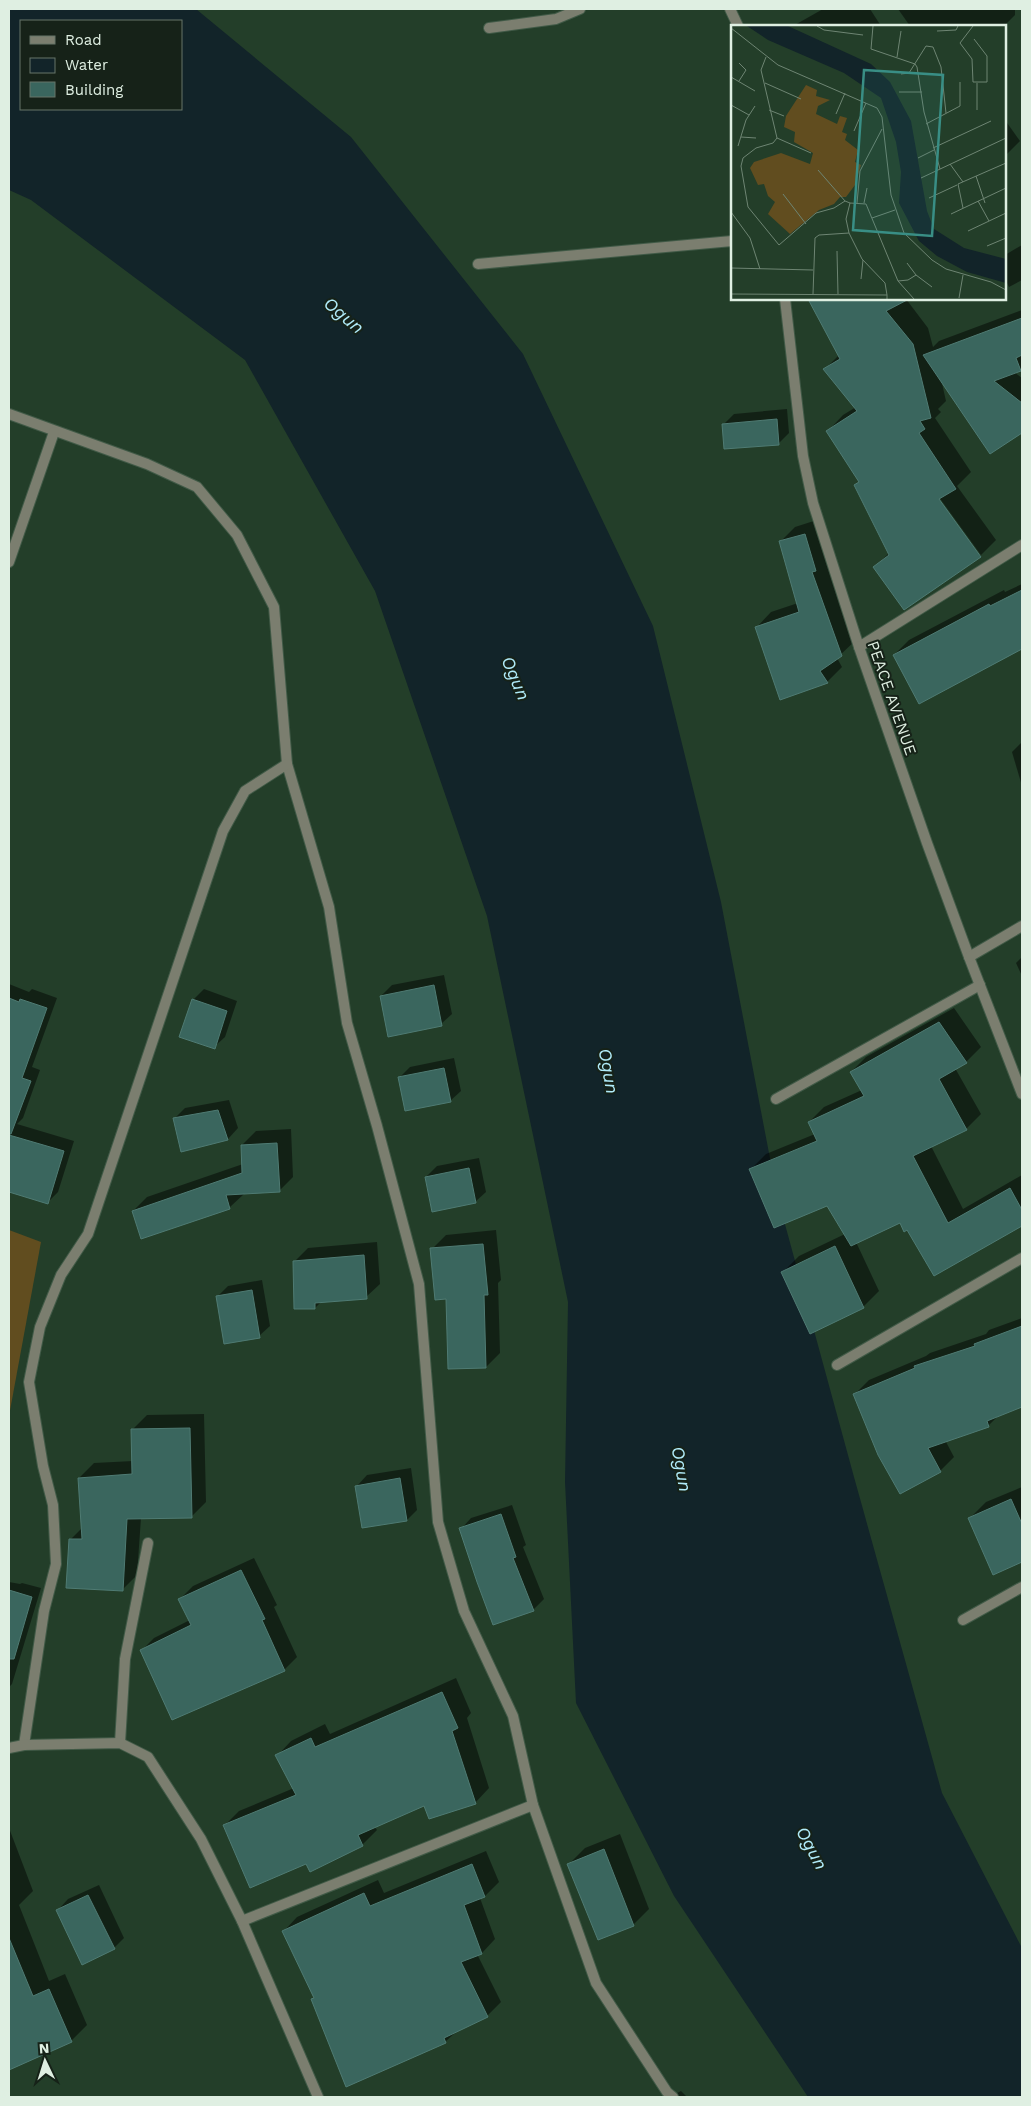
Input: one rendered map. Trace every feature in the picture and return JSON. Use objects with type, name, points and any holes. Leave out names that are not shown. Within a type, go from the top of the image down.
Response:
[{"type":"street","points":[[489,28],[556,19],[580,9]]},
{"type":"street","points":[[730,9],[738,25]]},
{"type":"street","points":[[478,264],[731,240]]},
{"type":"street","name":"PEACE AVENUE","points":[[785,300],[803,456],[813,503],[859,647],[969,957],[1022,1094]]},
{"type":"street","points":[[9,414],[54,432],[147,464],[197,487],[237,535],[274,607],[287,764],[328,907],[347,1023],[377,1126],[419,1284],[438,1522],[464,1611],[513,1716],[533,1805],[596,1983],[667,2092],[673,2097]]},
{"type":"street","points":[[9,562],[54,432]]},
{"type":"street","points":[[859,647],[1022,545]]},
{"type":"street","points":[[24,1745],[44,1611],[56,1564],[53,1505],[43,1466],[29,1382],[40,1328],[61,1275],[88,1234],[223,830],[245,791],[287,764]]},
{"type":"street","points":[[969,957],[1022,926]]},
{"type":"street","points":[[776,1100],[980,985]]},
{"type":"street","points":[[837,1365],[1022,1258]]},
{"type":"street","points":[[120,1743],[125,1659],[148,1543]]},
{"type":"street","points":[[963,1620],[1022,1587]]},
{"type":"street","points":[[9,1748],[24,1745],[120,1743],[148,1757],[201,1839],[242,1921],[318,2097]]},
{"type":"street","points":[[242,1921],[533,1805]]},
{"type":"shaded area","points":[[9,1230],[41,1242],[9,1416]]},
{"type":"water","name":"Ogun","points":[[9,9],[196,9],[351,137],[523,354],[653,626],[721,902],[777,1195],[942,1793],[1022,1948],[1022,2097],[808,2097],[674,1896],[576,1703],[565,1482],[568,1302],[487,916],[375,591],[245,360],[31,200],[9,190]]},
{"type":"building","points":[[809,300],[907,300],[886,311],[913,344],[931,418],[920,421],[925,429],[919,433],[956,489],[939,499],[981,557],[904,610],[873,567],[889,555],[854,485],[859,482],[826,431],[857,411],[823,369],[840,359]]},
{"type":"building","points":[[1022,318],[1022,355],[1016,358],[1021,371],[994,381],[1022,403],[1022,433],[990,454],[923,355]]},
{"type":"building","points":[[777,419],[779,445],[724,449],[722,424]]},
{"type":"building","points":[[805,534],[816,571],[812,572],[842,656],[820,671],[828,683],[780,700],[755,627],[799,612],[779,541]]},
{"type":"building","points":[[1022,590],[1022,649],[919,704],[893,655],[989,604],[990,606]]},
{"type":"building","points":[[434,985],[442,1026],[388,1037],[380,996]]},
{"type":"building","points":[[9,998],[19,1002],[20,999],[47,1008],[22,1078],[31,1081],[11,1134],[9,1134]]},
{"type":"building","points":[[192,999],[227,1011],[215,1049],[179,1037]]},
{"type":"building","points":[[939,1022],[967,1063],[939,1079],[967,1130],[913,1156],[948,1223],[1010,1188],[1022,1210],[1022,1226],[934,1276],[907,1230],[904,1232],[900,1223],[851,1246],[827,1206],[774,1228],[749,1169],[817,1141],[808,1122],[864,1096],[850,1072]]},
{"type":"building","points":[[444,1068],[451,1102],[405,1111],[398,1077]]},
{"type":"building","points":[[218,1110],[228,1140],[181,1152],[173,1118]]},
{"type":"building","points":[[9,1135],[64,1151],[48,1204],[9,1192]]},
{"type":"building","points":[[277,1143],[280,1192],[226,1195],[230,1209],[141,1239],[132,1211],[242,1173],[241,1145]]},
{"type":"building","points":[[469,1168],[476,1203],[432,1212],[425,1177]]},
{"type":"building","points":[[483,1244],[488,1295],[484,1295],[486,1368],[448,1369],[446,1299],[435,1300],[430,1248]]},
{"type":"building","points":[[835,1246],[864,1308],[810,1334],[781,1272]]},
{"type":"building","points":[[364,1255],[367,1299],[315,1303],[315,1309],[294,1309],[293,1261]]},
{"type":"building","points":[[252,1290],[260,1338],[224,1344],[216,1296]]},
{"type":"building","points":[[1022,1326],[1022,1407],[987,1421],[989,1427],[928,1448],[941,1472],[900,1494],[878,1455],[853,1394],[915,1368],[914,1366],[975,1346],[974,1344]]},
{"type":"building","points":[[190,1428],[192,1518],[127,1519],[123,1591],[66,1588],[69,1539],[82,1539],[78,1478],[132,1474],[131,1429]]},
{"type":"building","points":[[400,1478],[407,1521],[362,1528],[355,1486]]},
{"type":"building","points":[[1011,1499],[1022,1524],[1022,1562],[993,1575],[968,1518]]},
{"type":"building","points":[[501,1514],[516,1557],[513,1558],[534,1611],[493,1625],[459,1528]]},
{"type":"building","points":[[241,1570],[265,1619],[262,1620],[285,1671],[172,1720],[140,1650],[191,1625],[178,1599]]},
{"type":"building","points":[[9,1590],[32,1597],[14,1659],[9,1659]]},
{"type":"building","points":[[442,1692],[458,1728],[452,1731],[476,1804],[429,1819],[424,1806],[358,1835],[363,1846],[310,1872],[306,1864],[250,1888],[223,1825],[296,1795],[275,1755],[311,1738],[315,1747]]},
{"type":"building","points":[[604,1849],[634,1926],[598,1940],[567,1864]]},
{"type":"building","points":[[472,1864],[485,1897],[464,1905],[482,1954],[461,1962],[488,2017],[444,2038],[446,2043],[346,2087],[311,1999],[314,1998],[282,1931],[364,1893],[370,1906]]},
{"type":"building","points":[[88,1895],[115,1949],[82,1965],[56,1910]]},
{"type":"building","points":[[9,1938],[33,1996],[49,1989],[72,2042],[9,2070]]}]
